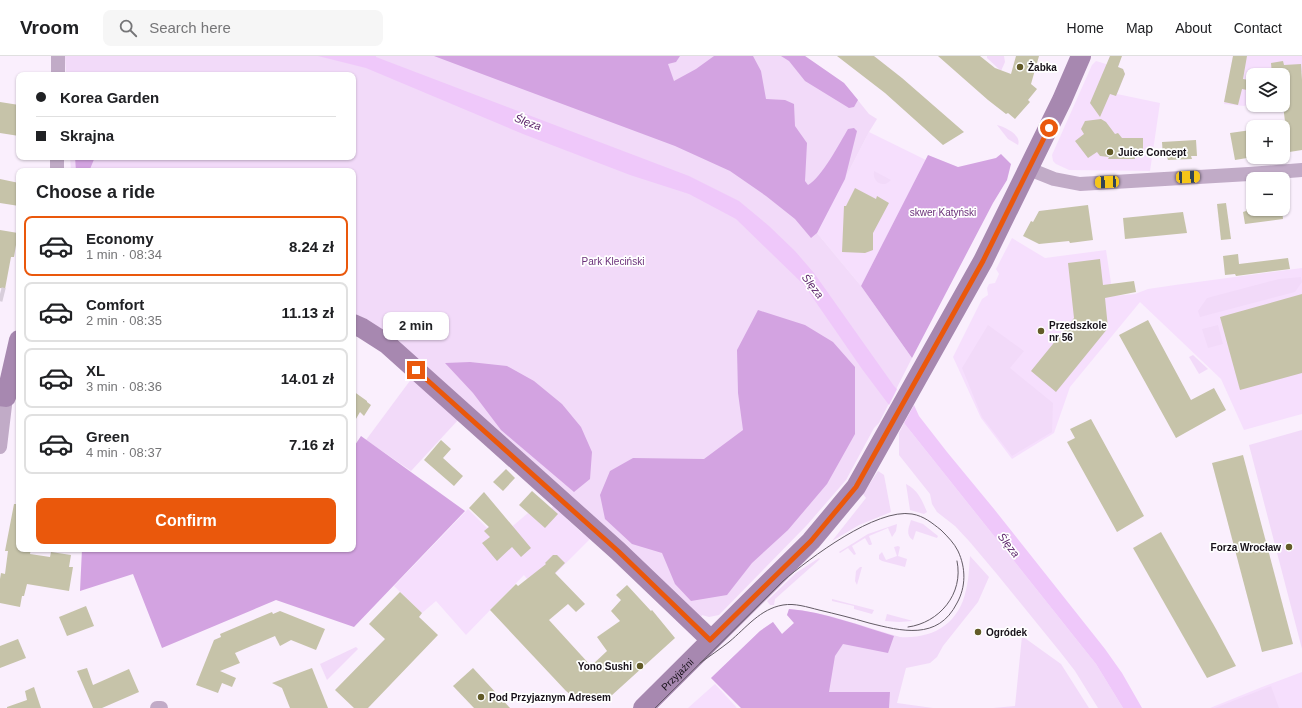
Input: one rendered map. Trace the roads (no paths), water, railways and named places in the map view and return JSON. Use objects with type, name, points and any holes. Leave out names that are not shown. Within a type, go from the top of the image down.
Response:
[{"type":"street","points":[[58,56],[58,72]]},
{"type":"street","name":"Przyjaźni","points":[[644,708],[710,640],[811,541],[856,487],[983,261],[1062,100],[1081,56]]},
{"type":"street","points":[[1029,169],[1057,180],[1080,184],[1302,170]]},
{"type":"street","points":[[356,325],[387,344],[595,530],[710,640]]},
{"type":"street","points":[[0,447],[3,397],[16,351]]},
{"type":"water","name":"Ślęza","points":[[318,56],[376,56],[689,176],[739,201],[769,226],[795,251],[814,273],[897,389],[889,405],[862,369],[804,285],[736,219],[689,194],[630,175],[523,134],[366,68]]},
{"type":"water","name":"Ślęza","points":[[914,405],[919,416],[947,452],[1105,649],[1122,673],[1142,708],[1123,708],[1096,664],[904,423]]},
{"type":"tunnel","points":[[0,294],[4,295]]},
{"type":"tram line","points":[[655,708],[783,581],[826,548],[862,526],[897,514],[912,514],[920,516],[941,530],[953,543],[961,557],[964,577],[960,597],[949,615],[940,623],[929,628],[918,630],[894,629],[806,607],[783,605],[767,610],[719,650],[711,655],[707,658],[704,660],[700,663]]},
{"type":"tram line","points":[[908,627],[930,620],[947,605],[957,585],[957,561]]},
{"type":"place","name":"Żabka","points":[[1020,67]]},
{"type":"place","name":"Juice Concept","points":[[1110,152]]},
{"type":"place","name":"Przedszkole nr 56","points":[[1041,331]]},
{"type":"place","name":"Forza Wrocław","points":[[1289,547]]},
{"type":"place","name":"Ogródek","points":[[978,632]]},
{"type":"place","name":"Yono Sushi","points":[[640,666]]},
{"type":"place","name":"Pod Przyjaznym Adresem","points":[[481,697]]},
{"type":"park label","name":"skwer Katyński","points":[[943,212]]},
{"type":"park label","name":"Park Kleciński","points":[[613,261]]}]
